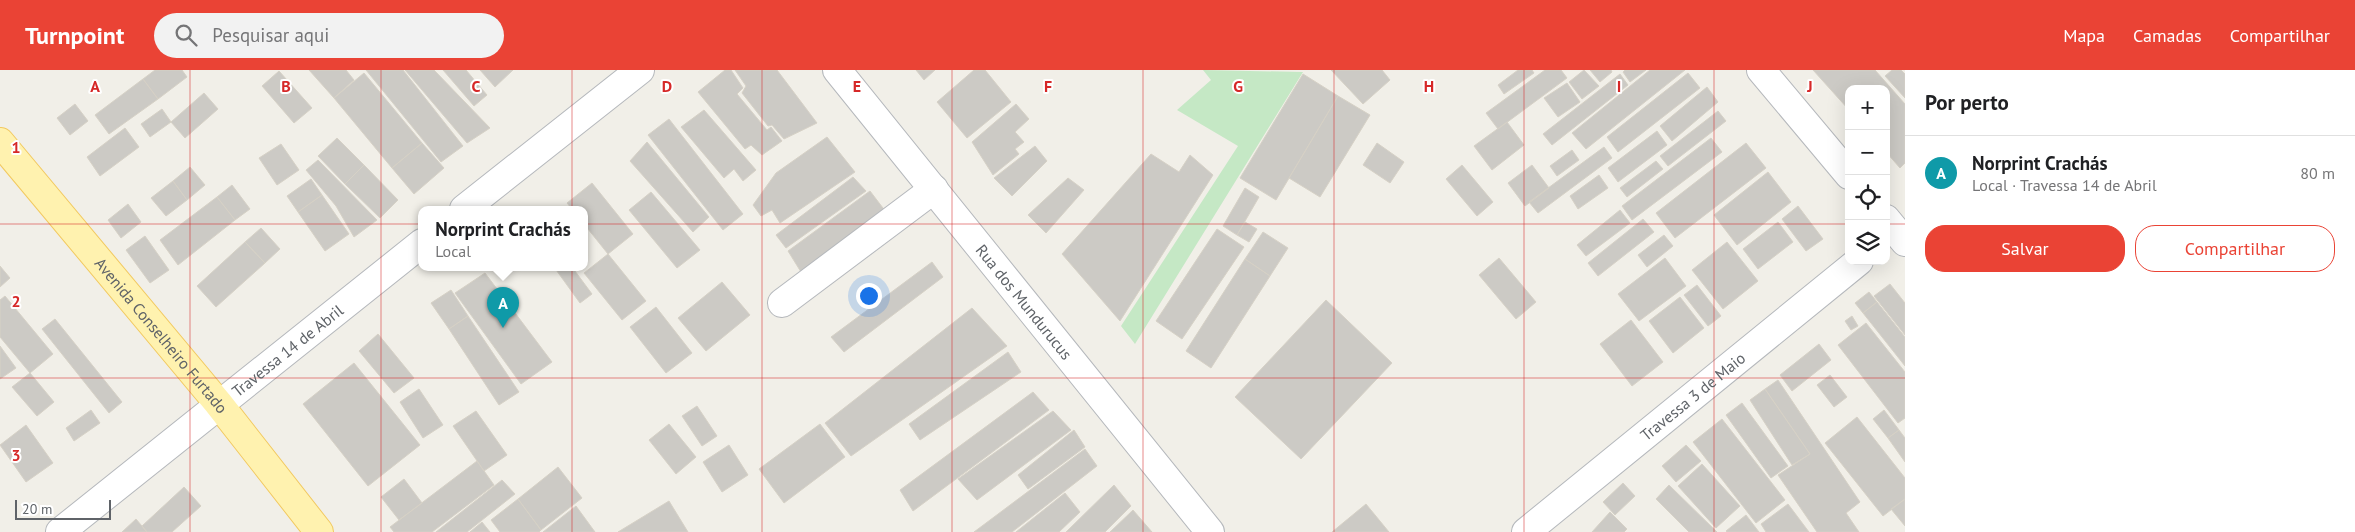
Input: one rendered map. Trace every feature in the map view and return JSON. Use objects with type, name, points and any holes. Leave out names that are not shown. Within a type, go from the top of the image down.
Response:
[{"type":"main road","name":"Avenida Conselheiro Furtado","points":[[0,142],[218,403],[319,532]]},
{"type":"street","points":[[468,206],[640,70]]},
{"type":"street","name":"Rua dos Mundurucus","points":[[837,70],[1210,532]]},
{"type":"street","points":[[1761,70],[1845,170]]},
{"type":"street","points":[[782,303],[934,190]]},
{"type":"street","name":"Travessa 14 de Abril","points":[[60,532],[218,403],[418,246]]},
{"type":"street","name":"Travessa 3 de Maio","points":[[1526,532],[1855,265]]},
{"type":"green space","points":[[1203,70],[1303,72],[1135,344],[1121,326],[1238,146],[1177,110],[1211,80]]},
{"type":"building","points":[[155,70],[182,70],[187,77],[158,99],[143,79]]},
{"type":"building","points":[[309,70],[346,70],[354,80],[334,98]]},
{"type":"building","points":[[366,70],[403,70],[463,146],[441,162]]},
{"type":"building","points":[[405,70],[434,70],[490,128],[467,143]]},
{"type":"building","points":[[443,70],[466,70],[487,95],[474,106]]},
{"type":"building","points":[[480,70],[513,70],[495,87]]},
{"type":"building","points":[[725,70],[731,70],[743,88],[737,94],[767,130],[771,127],[782,141],[762,155],[751,145],[745,149],[698,92]]},
{"type":"building","points":[[735,70],[777,70],[817,123],[784,139],[772,125],[768,126],[742,93],[746,86]]},
{"type":"building","points":[[916,70],[935,70],[924,80]]},
{"type":"building","points":[[974,70],[985,70],[1011,102],[967,138],[937,102]]},
{"type":"building","points":[[1331,70],[1382,70],[1390,80],[1363,104]]},
{"type":"building","points":[[1518,70],[1532,70],[1534,73],[1504,94],[1498,85]]},
{"type":"building","points":[[1545,70],[1561,70],[1567,78],[1498,129],[1486,113]]},
{"type":"building","points":[[1584,70],[1599,86],[1582,99],[1569,82]]},
{"type":"building","points":[[1590,70],[1611,70],[1612,72],[1600,82]]},
{"type":"building","points":[[1625,70],[1646,70],[1630,82],[1623,72]]},
{"type":"building","points":[[1650,70],[1685,70],[1586,149],[1572,133]]},
{"type":"building","points":[[1813,70],[1875,70],[1888,85],[1845,85],[1845,106]]},
{"type":"building","points":[[1892,70],[1901,70],[1905,74],[1905,98],[1885,76]]},
{"type":"building","points":[[279,71],[312,108],[294,123],[262,86]]},
{"type":"building","points":[[364,73],[422,143],[392,168],[334,98]]},
{"type":"building","points":[[1688,73],[1700,88],[1618,152],[1607,137]]},
{"type":"building","points":[[1303,74],[1338,96],[1276,200],[1240,178]]},
{"type":"building","points":[[1620,74],[1628,85],[1552,145],[1543,134]]},
{"type":"building","points":[[143,79],[158,99],[109,134],[95,115]]},
{"type":"building","points":[[1567,83],[1580,102],[1558,117],[1544,98]]},
{"type":"building","points":[[1707,87],[1718,102],[1672,141],[1660,126]]},
{"type":"building","points":[[1890,87],[1905,104],[1905,163],[1900,168],[1890,157]]},
{"type":"building","points":[[204,93],[218,109],[185,138],[171,122]]},
{"type":"building","points":[[1338,96],[1370,115],[1320,197],[1289,178]]},
{"type":"building","points":[[75,104],[88,121],[70,135],[57,118]]},
{"type":"building","points":[[1016,104],[1029,119],[1015,132],[1024,142],[1015,149],[1019,154],[993,175],[972,142]]},
{"type":"building","points":[[162,109],[171,122],[150,137],[141,124]]},
{"type":"building","points":[[704,110],[756,170],[743,181],[734,169],[724,178],[681,127]]},
{"type":"building","points":[[1718,111],[1726,121],[1668,166],[1660,156]]},
{"type":"building","points":[[669,119],[743,214],[723,230],[648,135]]},
{"type":"building","points":[[1507,122],[1524,145],[1492,170],[1474,146]]},
{"type":"building","points":[[125,128],[139,147],[100,176],[87,157]]},
{"type":"building","points":[[1657,131],[1667,145],[1618,182],[1608,168]]},
{"type":"building","points":[[827,137],[855,172],[780,223],[772,210],[761,216],[753,205],[776,173]]},
{"type":"building","points":[[337,138],[364,165],[345,184],[318,156]]},
{"type":"building","points":[[1711,138],[1722,152],[1632,220],[1622,206]]},
{"type":"building","points":[[647,142],[709,217],[693,232],[630,161]]},
{"type":"building","points":[[422,143],[444,168],[414,194],[392,168]]},
{"type":"building","points":[[1377,143],[1404,162],[1390,183],[1363,165]]},
{"type":"building","points":[[1746,143],[1766,168],[1675,238],[1656,213]]},
{"type":"building","points":[[281,144],[299,170],[277,185],[259,158]]},
{"type":"building","points":[[1035,146],[1047,161],[1012,196],[994,178]]},
{"type":"building","points":[[1604,147],[1612,158],[1538,213],[1529,202]]},
{"type":"building","points":[[1572,150],[1579,160],[1557,176],[1550,166]]},
{"type":"building","points":[[1151,154],[1179,172],[1190,155],[1213,175],[1120,321],[1062,254]]},
{"type":"building","points":[[318,160],[377,220],[354,237],[336,206],[306,170]]},
{"type":"building","points":[[1656,161],[1663,169],[1627,197],[1620,188]]},
{"type":"building","points":[[364,165],[398,200],[380,218],[345,184]]},
{"type":"building","points":[[1462,165],[1493,202],[1477,216],[1446,179]]},
{"type":"building","points":[[1532,165],[1549,188],[1525,206],[1508,183]]},
{"type":"building","points":[[190,167],[205,185],[187,200],[173,181]]},
{"type":"building","points":[[1768,172],[1791,202],[1737,245],[1714,215]]},
{"type":"building","points":[[1599,175],[1608,188],[1578,209],[1570,196]]},
{"type":"building","points":[[853,177],[866,191],[786,248],[776,235]]},
{"type":"building","points":[[1068,178],[1084,190],[1046,233],[1028,215]]},
{"type":"building","points":[[311,179],[322,195],[298,212],[287,196]]},
{"type":"building","points":[[173,181],[187,200],[166,216],[151,198]]},
{"type":"building","points":[[592,183],[633,234],[608,254],[588,229],[588,206],[570,206],[567,203]]},
{"type":"building","points":[[232,185],[250,209],[235,220],[217,197]]},
{"type":"building","points":[[1245,188],[1259,197],[1237,235],[1223,226]]},
{"type":"building","points":[[870,191],[886,212],[801,272],[788,251]]},
{"type":"building","points":[[651,192],[700,250],[677,268],[629,210]]},
{"type":"building","points":[[322,195],[349,234],[325,251],[298,212]]},
{"type":"building","points":[[217,197],[235,220],[178,265],[160,240]]},
{"type":"building","points":[[128,204],[141,222],[121,238],[108,220]]},
{"type":"building","points":[[1798,206],[1823,239],[1806,251],[1782,219]]},
{"type":"building","points":[[1620,210],[1630,223],[1586,256],[1577,245]]},
{"type":"building","points":[[1643,219],[1654,232],[1598,276],[1588,263]]},
{"type":"building","points":[[1245,222],[1257,229],[1249,242],[1237,235]]},
{"type":"building","points":[[1778,222],[1793,242],[1758,269],[1743,249]]},
{"type":"building","points":[[261,228],[280,249],[265,263],[245,242]]},
{"type":"building","points":[[1217,229],[1244,247],[1182,339],[1156,321]]},
{"type":"building","points":[[1263,232],[1288,248],[1270,276],[1245,259]]},
{"type":"building","points":[[1664,235],[1673,246],[1647,267],[1638,255]]},
{"type":"building","points":[[145,236],[169,270],[150,283],[126,250]]},
{"type":"building","points":[[245,242],[265,263],[216,307],[197,286]]},
{"type":"building","points":[[1727,242],[1758,281],[1723,309],[1692,270]]},
{"type":"building","points":[[608,254],[646,301],[622,320],[584,273]]},
{"type":"building","points":[[1499,258],[1536,302],[1516,319],[1479,275]]},
{"type":"building","points":[[1665,258],[1686,286],[1639,321],[1618,294]]},
{"type":"building","points":[[1245,259],[1270,276],[1211,368],[1186,351]]},
{"type":"building","points":[[932,262],[943,277],[844,352],[831,337]]},
{"type":"building","points":[[0,266],[10,278],[0,287]]},
{"type":"building","points":[[557,271],[575,271],[592,294],[580,303]]},
{"type":"building","points":[[485,273],[552,362],[521,384],[455,293]]},
{"type":"building","points":[[722,282],[750,315],[706,351],[678,318]]},
{"type":"building","points":[[1890,284],[1905,303],[1905,335],[1874,296]]},
{"type":"building","points":[[1697,285],[1721,316],[1708,326],[1684,295]]},
{"type":"building","points":[[451,290],[468,316],[449,329],[431,303]]},
{"type":"building","points":[[1869,292],[1877,302],[1863,313],[1855,303]]},
{"type":"building","points":[[5,296],[53,354],[30,373],[0,337],[0,300]]},
{"type":"building","points":[[1680,297],[1704,328],[1673,353],[1649,321]]},
{"type":"building","points":[[1326,300],[1392,363],[1301,459],[1235,397]]},
{"type":"building","points":[[1877,302],[1905,337],[1905,366],[1863,313]]},
{"type":"building","points":[[656,307],[692,353],[666,373],[630,327]]},
{"type":"building","points":[[972,308],[1007,346],[851,456],[825,423]]},
{"type":"building","points":[[468,316],[519,392],[499,405],[449,329]]},
{"type":"building","points":[[1852,316],[1858,326],[1851,330],[1845,321]]},
{"type":"building","points":[[55,319],[122,402],[109,413],[42,329]]},
{"type":"building","points":[[1631,320],[1663,362],[1632,386],[1600,344]]},
{"type":"building","points":[[1866,323],[1905,372],[1905,418],[1898,423],[1838,345]]},
{"type":"building","points":[[378,334],[414,378],[394,393],[359,351]]},
{"type":"building","points":[[1819,344],[1831,360],[1792,391],[1780,375]]},
{"type":"building","points":[[0,346],[16,368],[0,379]]},
{"type":"building","points":[[1008,352],[1021,372],[920,440],[909,424]]},
{"type":"building","points":[[354,363],[420,445],[368,486],[303,404]]},
{"type":"building","points":[[30,373],[54,402],[37,416],[12,387]]},
{"type":"building","points":[[1830,375],[1847,397],[1834,407],[1817,385]]},
{"type":"building","points":[[1778,380],[1860,502],[1846,513],[1859,532],[1817,532],[1778,475],[1810,454],[1765,389]]},
{"type":"building","points":[[419,389],[443,425],[423,438],[400,402]]},
{"type":"building","points":[[1765,389],[1810,454],[1792,465],[1750,400]]},
{"type":"building","points":[[1033,392],[1049,410],[913,511],[900,490]]},
{"type":"building","points":[[1742,403],[1788,466],[1771,478],[1726,415]]},
{"type":"building","points":[[697,406],[717,436],[702,446],[682,416]]},
{"type":"building","points":[[91,410],[100,423],[74,441],[66,428]]},
{"type":"building","points":[[1884,410],[1899,430],[1888,438],[1873,419]]},
{"type":"building","points":[[476,411],[507,455],[484,471],[453,426]]},
{"type":"building","points":[[1053,411],[1071,430],[977,500],[958,479]]},
{"type":"building","points":[[1857,417],[1905,478],[1905,499],[1883,516],[1825,443]]},
{"type":"building","points":[[1722,419],[1785,500],[1756,523],[1693,442]]},
{"type":"building","points":[[669,424],[696,457],[676,474],[649,440]]},
{"type":"building","points":[[820,424],[845,457],[784,503],[759,469]]},
{"type":"building","points":[[26,425],[53,463],[26,482],[0,445]]},
{"type":"building","points":[[1074,430],[1085,447],[1028,489],[1018,475]]},
{"type":"building","points":[[1899,430],[1905,438],[1905,462],[1888,438]]},
{"type":"building","points":[[729,445],[748,475],[722,492],[703,462]]},
{"type":"building","points":[[1686,445],[1701,461],[1676,482],[1662,466]]},
{"type":"building","points":[[1085,449],[1097,466],[1012,532],[974,532]]},
{"type":"building","points":[[477,461],[494,485],[432,532],[394,532],[390,527]]},
{"type":"building","points":[[1702,464],[1740,506],[1716,528],[1678,486]]},
{"type":"building","points":[[558,467],[582,498],[541,530],[518,499]]},
{"type":"building","points":[[404,479],[422,503],[399,520],[381,497]]},
{"type":"building","points":[[502,480],[515,494],[467,532],[436,532]]},
{"type":"building","points":[[1623,483],[1635,496],[1615,515],[1603,502]]},
{"type":"building","points":[[1114,485],[1131,506],[1105,532],[1066,532]]},
{"type":"building","points":[[1669,485],[1717,532],[1689,532],[1656,499]]},
{"type":"building","points":[[184,487],[201,506],[172,532],[147,532],[142,526]]},
{"type":"building","points":[[1065,493],[1080,512],[1059,532],[1016,532]]},
{"type":"building","points":[[518,499],[541,530],[539,532],[500,532],[491,520]]},
{"type":"building","points":[[1905,499],[1905,526],[1891,509]]},
{"type":"building","points":[[669,501],[688,532],[618,532]]},
{"type":"building","points":[[1366,504],[1389,532],[1332,532]]},
{"type":"building","points":[[1788,504],[1809,532],[1766,532],[1761,524]]},
{"type":"building","points":[[576,506],[595,532],[543,532]]},
{"type":"building","points":[[1133,510],[1152,532],[1110,532]]},
{"type":"building","points":[[1610,512],[1627,529],[1624,532],[1592,532]]},
{"type":"building","points":[[1746,515],[1759,532],[1726,531]]},
{"type":"building","points":[[136,519],[147,532],[122,532]]},
{"type":"building","points":[[482,522],[490,532],[470,532]]},
{"type":"place","name":"Norprint Crachás","points":[[503,328]]}]
